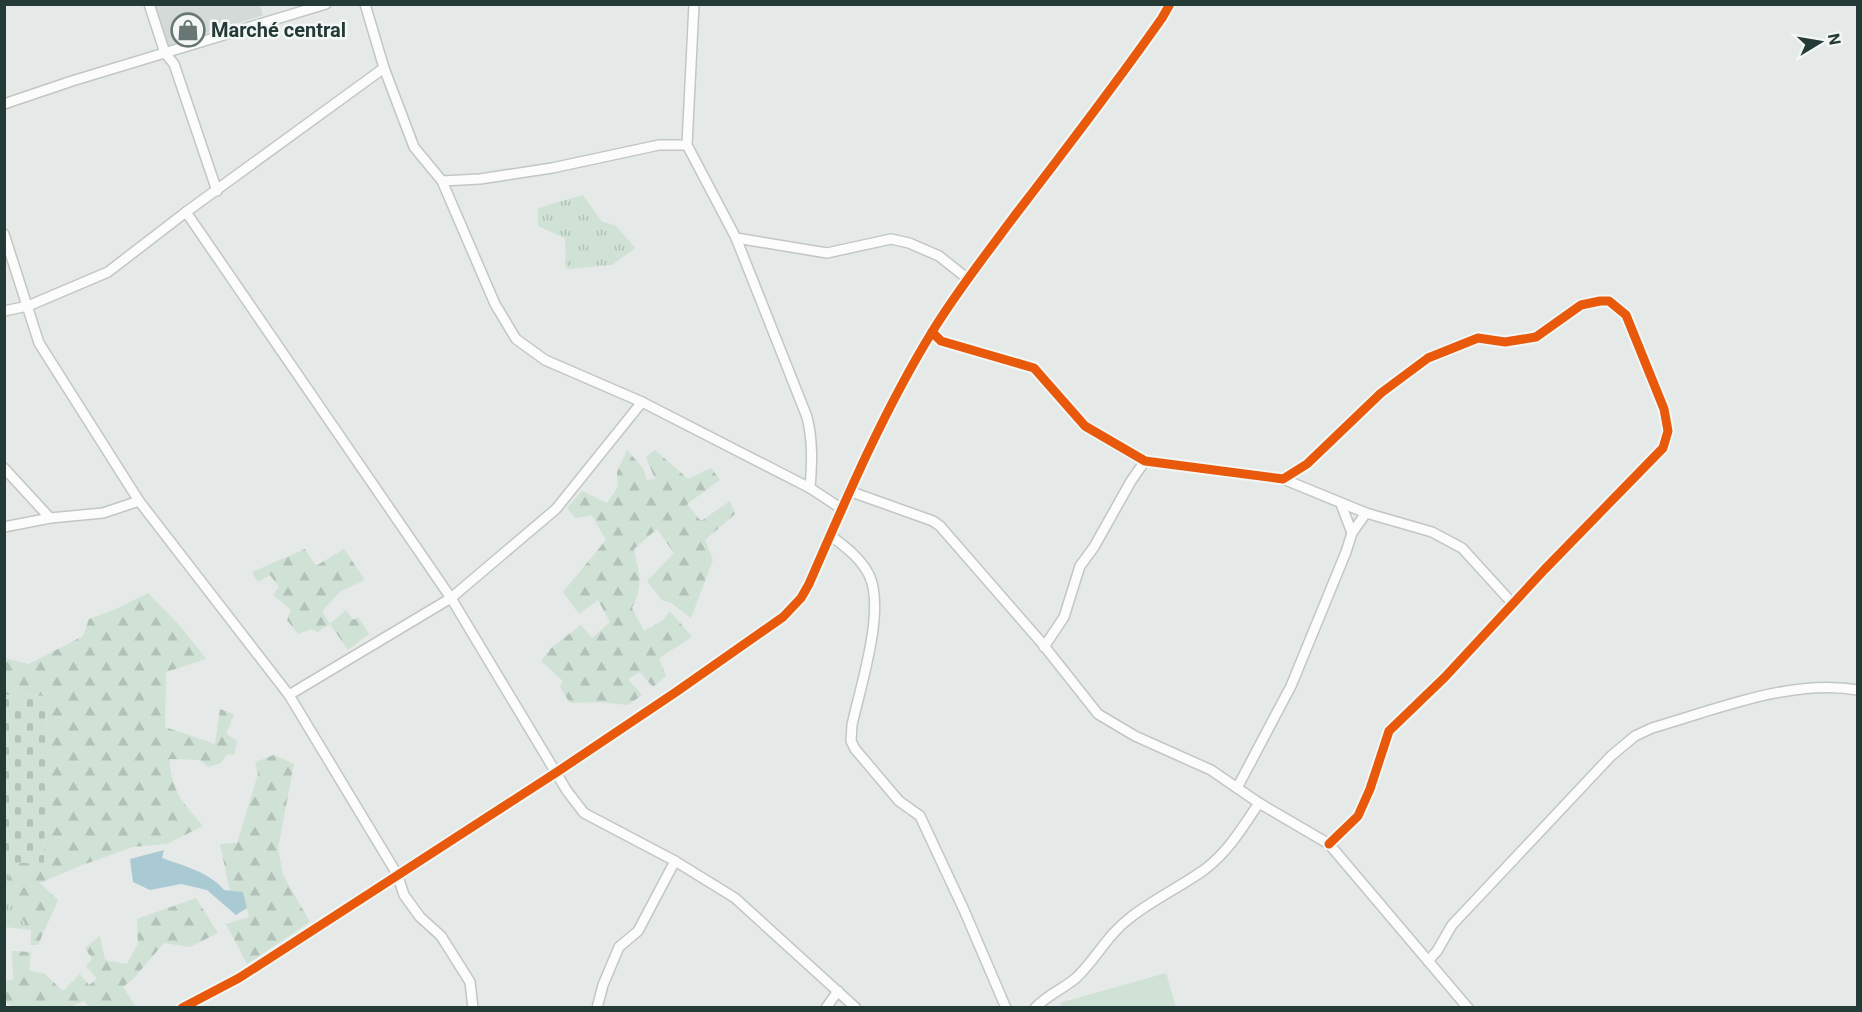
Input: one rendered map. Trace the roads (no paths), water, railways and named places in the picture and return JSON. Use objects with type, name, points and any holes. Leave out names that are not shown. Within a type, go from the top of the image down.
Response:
[{"type":"street","points":[[149,4],[165,53],[174,64],[217,191]]},
{"type":"street","points":[[4,104],[326,4]]},
{"type":"street","points":[[365,4],[384,68],[414,147],[442,180],[495,304],[516,339],[545,360],[642,402],[810,488],[842,509]]},
{"type":"street","points":[[694,4],[687,146],[736,238],[807,417],[812,463],[810,488]]},
{"type":"street","points":[[182,1008],[239,978],[557,772],[783,617],[801,598],[849,491],[932,332],[968,279],[1107,96],[1170,4]]},
{"type":"street","points":[[4,311],[28,306],[108,272],[186,212],[384,68]]},
{"type":"street","points":[[442,180],[480,178],[552,168],[659,145],[687,146]]},
{"type":"street","points":[[186,212],[451,598],[567,792],[584,813],[675,861],[735,898],[855,1008]]},
{"type":"street","points":[[4,234],[39,343],[139,501],[289,695],[397,874],[404,895],[420,917],[441,936],[470,982],[473,1008]]},
{"type":"street","points":[[736,238],[827,253],[891,239],[909,243],[939,256],[968,279]]},
{"type":"street","points":[[1283,479],[1307,464],[1381,393],[1428,358],[1478,338],[1505,342],[1536,337],[1581,305],[1600,301],[1609,301],[1626,315],[1664,409],[1668,431],[1663,448],[1445,677],[1389,731],[1370,789],[1358,816],[1329,844]]},
{"type":"street","points":[[932,332],[940,341],[1034,368],[1085,426],[1145,461],[1283,479],[1366,513],[1432,532],[1462,548],[1513,604]]},
{"type":"street","points":[[289,695],[451,598],[556,509],[642,402]]},
{"type":"street","points":[[1044,647],[1064,617],[1080,566],[1094,547],[1131,481],[1145,461]]},
{"type":"street","points":[[4,468],[50,518]]},
{"type":"street","points":[[849,491],[933,521],[940,526],[1098,714],[1135,736],[1211,770],[1259,803],[1329,844],[1468,1008]]},
{"type":"street","points":[[4,527],[50,518],[103,513],[139,501]]},
{"type":"street","points":[[1341,504],[1352,533]]},
{"type":"street","points":[[1237,788],[1291,686],[1352,533],[1366,513]]},
{"type":"street","points":[[830,535],[866,570],[875,605],[873,630],[852,725],[851,741],[855,749],[899,801],[920,816],[1006,1008]]},
{"type":"street","points":[[1428,961],[1437,951],[1452,925],[1611,756],[1635,736],[1652,728],[1782,692],[1839,687],[1857,690]]},
{"type":"street","points":[[1035,1008],[1045,997],[1074,980],[1107,939],[1129,918],[1204,870],[1222,854],[1236,838],[1259,803]]},
{"type":"street","points":[[597,1008],[603,985],[619,947],[638,931],[675,861]]},
{"type":"street","points":[[826,1008],[837,992]]},
{"type":"water","points":[[164,850],[162,858],[204,874],[224,890],[243,892],[247,908],[236,915],[207,890],[181,884],[150,890],[133,882],[130,859]]},
{"type":"place","name":"Marché central","points":[[188,30]]}]
